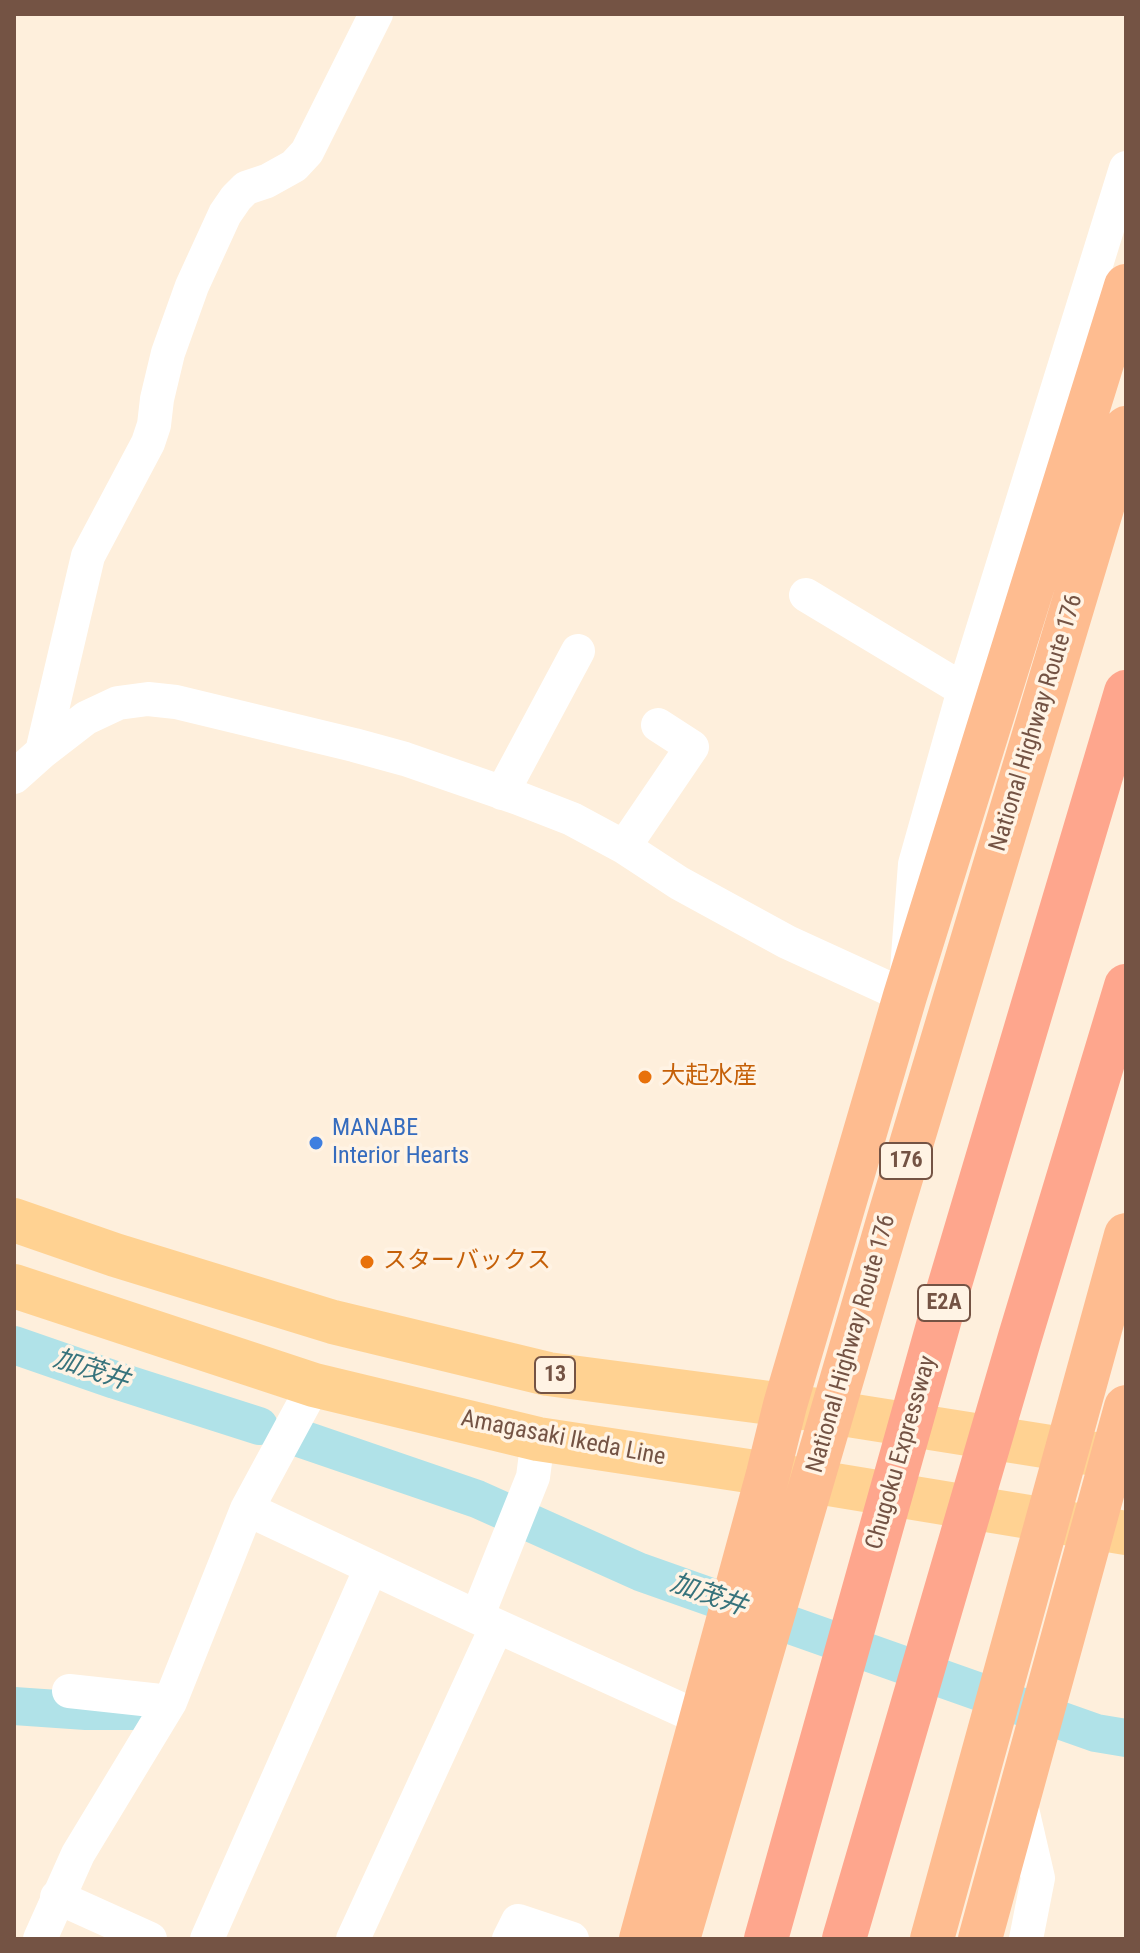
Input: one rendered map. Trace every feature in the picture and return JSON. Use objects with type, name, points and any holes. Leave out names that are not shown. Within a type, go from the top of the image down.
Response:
[{"type":"highway","points":[[641,1939],[785,1405],[905,996],[1126,286]]},
{"type":"highway","name":"National Highway Route 176","points":[[678,1939],[898,1188],[1126,428]]},
{"type":"highway","name":"Chugoku Expressway","points":[[769,1928],[949,1289],[1126,692]]},
{"type":"highway","points":[[844,1939],[1126,986]]},
{"type":"highway","points":[[932,1939],[1126,1235]]},
{"type":"highway","points":[[980,1939],[1019,1795],[1110,1530],[1126,1407]]},
{"type":"main road","name":"13","points":[[14,1220],[318,1318],[548,1374],[785,1405],[1119,1458]]},
{"type":"main road","name":"Amagasaki Ikeda Line","points":[[14,1286],[314,1385],[538,1439],[1110,1530]]},
{"type":"street","points":[[42,752],[88,556],[148,443],[168,353],[192,286],[225,214],[236,198],[246,188],[294,166],[307,152],[376,14]]},
{"type":"street","points":[[14,777],[86,718],[118,703],[148,699],[176,702],[354,745],[405,759],[572,819],[624,847],[679,883],[787,942],[905,996],[915,864],[964,690],[1126,168]]},
{"type":"street","points":[[806,595],[964,690]]},
{"type":"street","points":[[502,793],[578,651]]},
{"type":"street","points":[[624,847],[692,747],[658,725]]},
{"type":"street","points":[[40,1939],[78,1854],[170,1702],[247,1509],[314,1385]]},
{"type":"street","points":[[353,1939],[487,1622],[533,1477],[538,1439]]},
{"type":"street","points":[[247,1509],[702,1719]]},
{"type":"street","points":[[207,1939],[371,1568]]},
{"type":"street","points":[[69,1691],[170,1702]]},
{"type":"street","points":[[1019,1795],[1038,1878],[1026,1939]]},
{"type":"street","points":[[57,1897],[150,1939]]},
{"type":"street","points":[[509,1939],[518,1921],[572,1939]]},
{"type":"waterway","name":"加茂井","points":[[14,1345],[259,1426]]},
{"type":"waterway","name":"加茂井","points":[[296,1437],[477,1499],[640,1572],[1096,1733],[1126,1738]]},
{"type":"waterway","name":"加茂井","points":[[14,1706],[145,1711]]},
{"type":"place","name":"大起水産","points":[[645,1077]]},
{"type":"place","name":"MANABE Interior Hearts","points":[[316,1143]]},
{"type":"place","name":"スターバックス","points":[[367,1262]]}]
